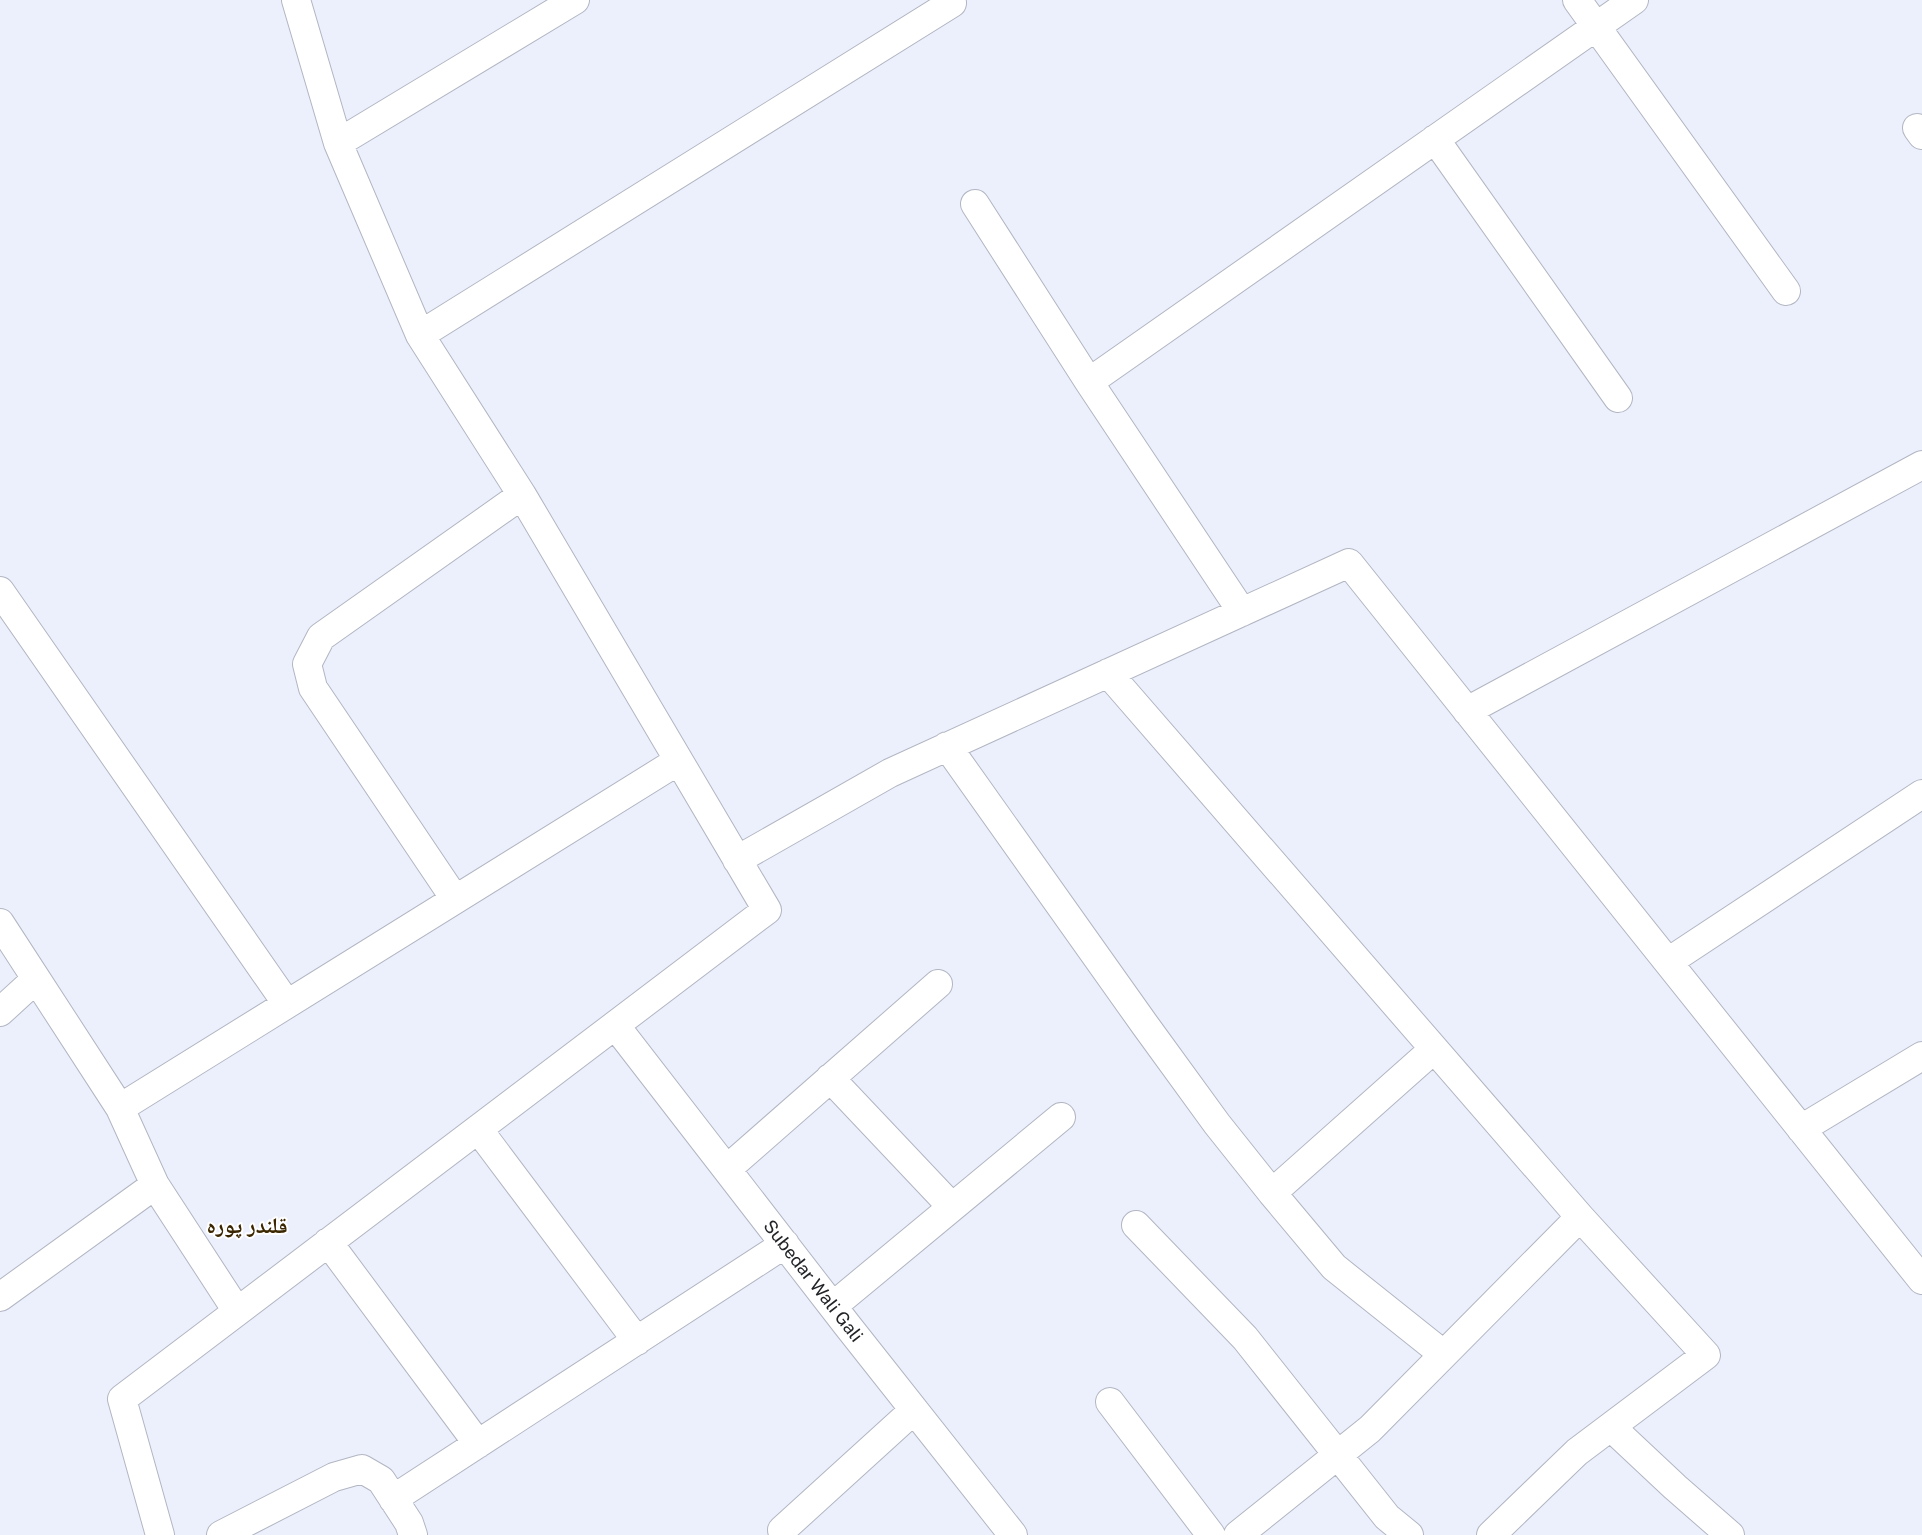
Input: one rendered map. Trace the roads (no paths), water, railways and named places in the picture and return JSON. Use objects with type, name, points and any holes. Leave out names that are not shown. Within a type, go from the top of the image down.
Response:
[{"type":"street","points":[[160,1535],[122,1399],[767,910],[522,494],[420,335],[338,143],[296,0]]},
{"type":"street","points":[[338,143],[575,0]]},
{"type":"street","points":[[1577,0],[1786,291]]},
{"type":"street","points":[[1089,382],[1634,0]]},
{"type":"street","points":[[420,335],[952,3]]},
{"type":"street","points":[[1436,139],[1618,398]]},
{"type":"street","points":[[975,204],[1089,382],[1242,612]]},
{"type":"street","points":[[1467,711],[1922,465]]},
{"type":"street","points":[[455,899],[312,688],[307,664],[321,636],[522,494]]},
{"type":"street","points":[[737,860],[890,772],[1349,563],[1922,1280]]},
{"type":"street","points":[[0,591],[287,1004]]},
{"type":"street","points":[[1108,673],[1580,1217],[1706,1355],[1577,1452],[1490,1535]]},
{"type":"street","points":[[947,746],[1144,1025],[1217,1124],[1272,1193],[1334,1267],[1443,1354]]},
{"type":"street","points":[[120,1108],[678,761]]},
{"type":"street","points":[[1668,962],[1922,794]]},
{"type":"street","points":[[0,923],[120,1108],[156,1185],[237,1311]]},
{"type":"street","points":[[0,1012],[36,979]]},
{"type":"street","points":[[727,1169],[938,984]]},
{"type":"street","name":"Subedar Wali Gali","points":[[615,1025],[1013,1535]]},
{"type":"street","points":[[1272,1193],[1434,1050]]},
{"type":"street","points":[[1801,1128],[1922,1056]]},
{"type":"street","points":[[830,1078],[952,1208]]},
{"type":"street","points":[[833,1306],[1061,1117]]},
{"type":"street","points":[[478,1129],[637,1340]]},
{"type":"street","points":[[0,1297],[156,1185]]},
{"type":"street","points":[[1238,1535],[1370,1429],[1580,1217]]},
{"type":"street","points":[[1136,1225],[1245,1338],[1386,1517],[1409,1535]]},
{"type":"street","points":[[328,1242],[478,1444]]},
{"type":"street","points":[[393,1499],[785,1244]]},
{"type":"street","points":[[1110,1402],[1211,1535]]},
{"type":"street","points":[[782,1530],[914,1410]]},
{"type":"street","points":[[1611,1427],[1730,1535]]},
{"type":"street","points":[[221,1535],[334,1477],[362,1470],[381,1480],[409,1523],[413,1535]]},
{"type":"district","name":"قلندر پورہ","points":[[247,1225]]}]
